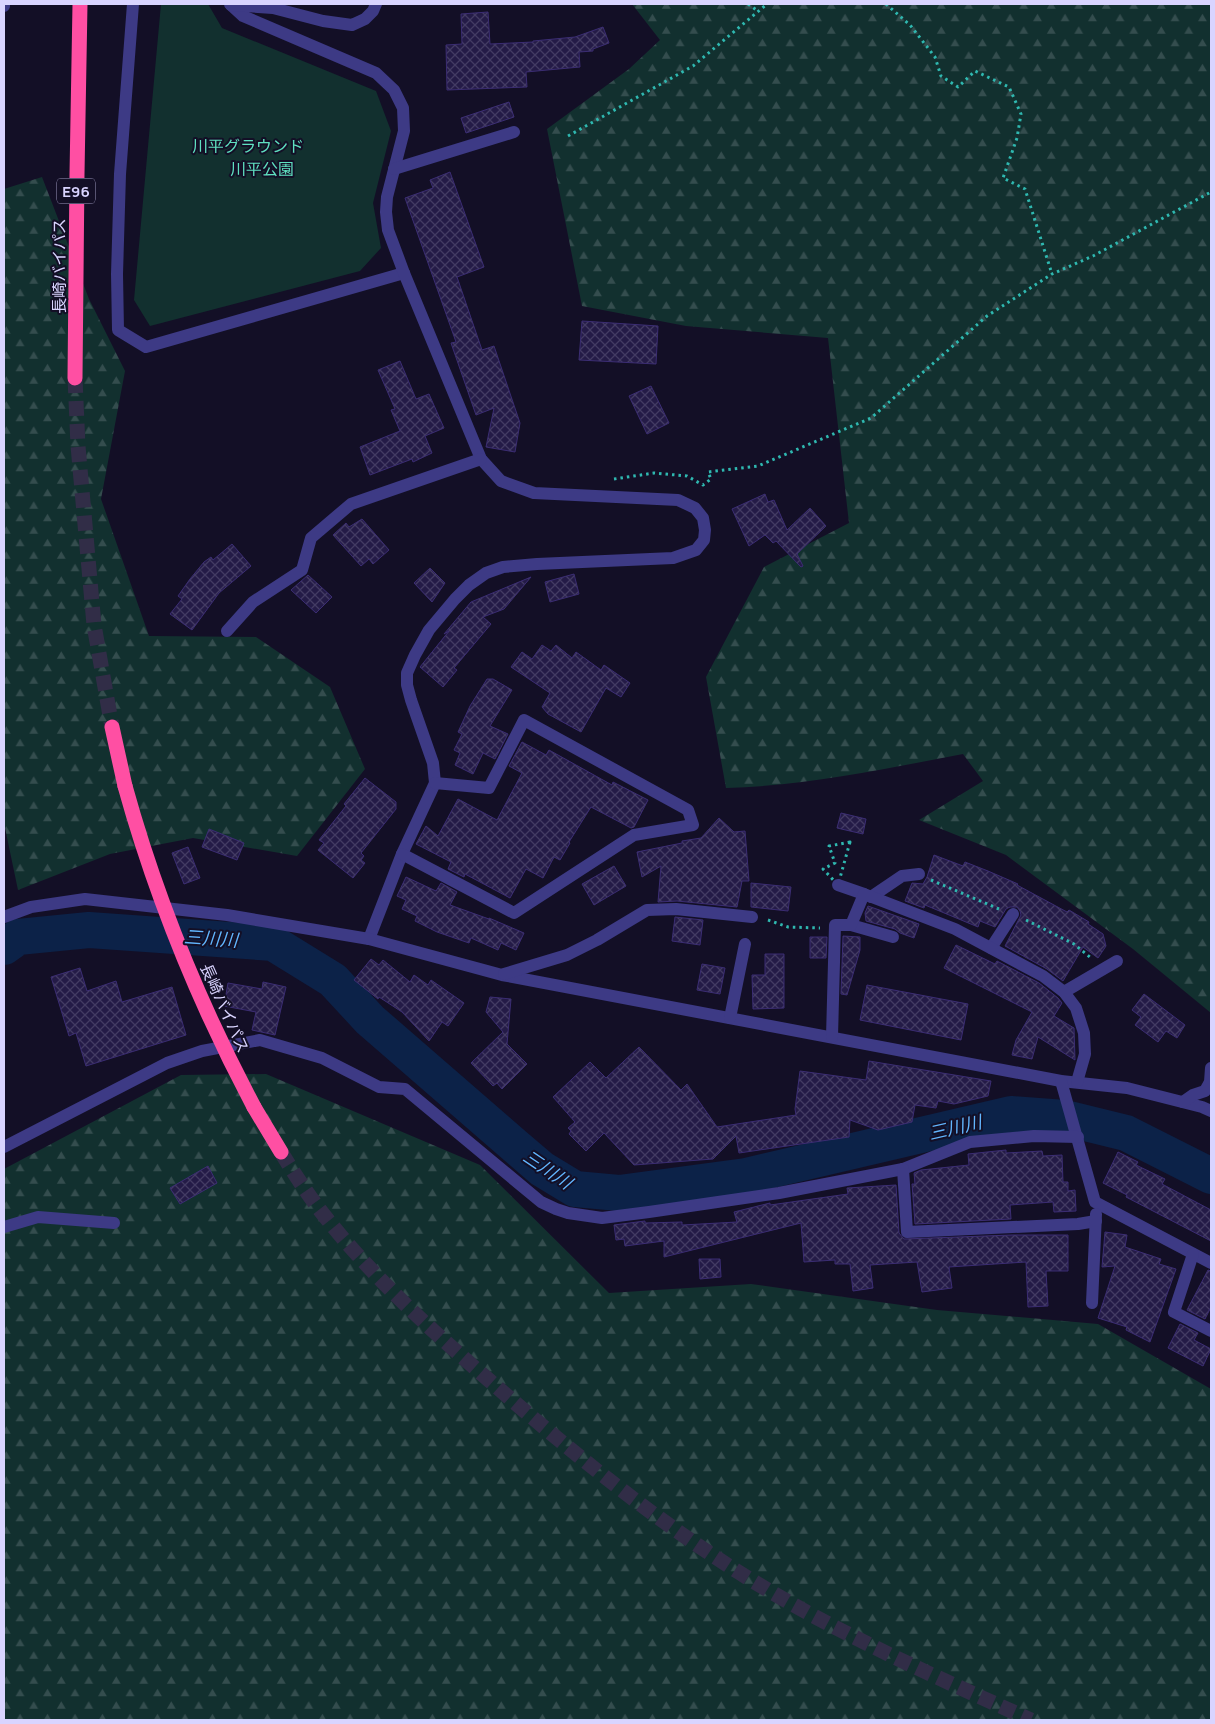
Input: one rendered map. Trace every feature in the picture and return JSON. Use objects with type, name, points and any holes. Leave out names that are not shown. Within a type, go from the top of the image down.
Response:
[{"type":"highway","name":"長崎バイパス","points":[[75,378],[80,4]]},
{"type":"highway","name":"長崎バイパス","points":[[112,726],[125,786],[149,866],[185,959],[224,1050],[280,1152]]},
{"type":"street","points":[[133,4],[120,174],[116,274],[118,330],[146,348],[404,273]]},
{"type":"street","points":[[230,5],[273,8],[323,21],[352,25],[365,19],[373,11],[376,4]]},
{"type":"street","points":[[230,5],[243,16],[376,74],[394,90],[403,108],[404,131],[387,197],[388,230],[481,459],[501,481],[534,493],[678,500],[695,508],[703,518],[705,530],[704,540],[696,550],[673,558],[503,567],[486,573],[454,599],[429,630],[414,655],[407,673],[407,685],[411,700],[433,763],[435,783],[402,854],[368,939]]},
{"type":"street","points":[[394,169],[514,132]]},
{"type":"street","points":[[227,631],[253,602],[302,570],[311,538],[352,504],[481,459]]},
{"type":"street","points":[[402,854],[514,913],[634,835],[693,825],[688,810],[524,720],[489,788],[435,783]]},
{"type":"street","points":[[851,925],[868,896],[902,876],[919,874]]},
{"type":"street","points":[[838,885],[955,929],[1043,976],[1064,992],[1076,1008],[1084,1033],[1085,1054],[1077,1082]]},
{"type":"street","points":[[4,917],[32,907],[85,899],[226,915],[368,939],[502,975],[1062,1081],[1127,1088],[1211,1111]]},
{"type":"street","points":[[502,975],[567,955],[597,940],[647,910],[676,909],[752,918]]},
{"type":"street","points":[[991,948],[1013,914]]},
{"type":"street","points":[[832,1037],[835,925],[851,925],[893,938]]},
{"type":"street","points":[[730,1018],[745,944]]},
{"type":"street","points":[[1064,992],[1117,961]]},
{"type":"street","points":[[4,1147],[167,1064],[202,1051],[260,1040],[322,1058],[379,1087],[405,1089],[541,1202],[556,1209],[575,1214],[602,1218],[779,1193],[903,1169],[970,1142],[1034,1136],[1078,1137]]},
{"type":"street","points":[[1183,1102],[1193,1095],[1205,1091],[1210,1082],[1211,1068]]},
{"type":"street","points":[[1062,1081],[1095,1202],[1096,1221],[1092,1303]]},
{"type":"street","points":[[903,1169],[907,1232],[1078,1224],[1096,1221]]},
{"type":"street","points":[[1095,1202],[1211,1263]]},
{"type":"street","points":[[4,1227],[38,1217],[114,1223]]},
{"type":"street","points":[[1193,1254],[1174,1312],[1211,1332]]},
{"type":"path","points":[[748,4],[758,11]]},
{"type":"path","points":[[568,136],[693,66],[767,4]]},
{"type":"path","points":[[886,4],[910,25],[935,57],[941,76],[958,87],[975,72],[1009,87],[1022,114],[1017,138],[1003,178],[1025,189],[1052,274]]},
{"type":"path","points":[[610,480],[654,473],[687,476],[703,486],[711,479],[708,472],[758,466],[871,418],[987,316],[1052,274],[1093,256],[1211,192]]},
{"type":"path","points":[[850,842],[838,885],[823,869],[835,863],[829,846],[850,842]]},
{"type":"path","points":[[752,918],[767,920],[788,927],[824,928],[835,925]]},
{"type":"green space","name":"川平グラウンド","points":[[161,4],[208,4],[222,28],[376,91],[391,131],[373,203],[381,248],[360,271],[150,326],[134,300]]},
{"type":"green space","points":[[632,4],[1211,4],[1211,1013],[1133,949],[1006,855],[919,820],[983,781],[963,754],[815,780],[756,787],[726,788],[706,677],[764,567],[849,523],[828,338],[686,326],[582,306],[547,129],[629,69],[660,40]]},
{"type":"green space","points":[[42,177],[89,299],[125,371],[101,499],[149,636],[256,637],[330,687],[365,769],[297,856],[193,838],[110,854],[18,890],[4,823],[4,189]]},
{"type":"green space","points":[[266,1074],[480,1165],[609,1293],[751,1284],[937,1310],[1098,1324],[1211,1389],[1211,1720],[4,1720],[4,1169],[181,1075]]},
{"type":"building","points":[[488,12],[490,44],[533,42],[575,37],[603,27],[609,43],[593,49],[593,51],[579,52],[580,67],[526,72],[527,87],[447,90],[446,45],[462,44],[461,14]]},
{"type":"building","points":[[509,102],[514,117],[466,133],[461,118]]},
{"type":"building","points":[[450,172],[484,267],[457,277],[482,350],[494,346],[520,423],[515,452],[486,447],[494,408],[476,415],[451,343],[456,342],[405,198],[433,188],[430,180]]},
{"type":"building","points":[[582,321],[658,326],[656,364],[579,360]]},
{"type":"building","points":[[400,361],[416,399],[429,394],[444,428],[425,436],[432,453],[413,462],[412,459],[370,475],[360,447],[400,431],[391,410],[395,409],[378,370]]},
{"type":"building","points":[[651,386],[669,423],[647,434],[629,396]]},
{"type":"building","points":[[765,494],[768,502],[774,500],[787,530],[810,508],[826,526],[797,554],[803,566],[801,567],[776,541],[773,543],[765,535],[749,546],[732,509]]},
{"type":"building","points":[[362,519],[389,550],[373,564],[369,559],[361,566],[333,535],[346,523],[349,527]]},
{"type":"building","points":[[232,544],[251,566],[219,593],[192,630],[170,614],[182,599],[178,596],[204,562],[211,557],[213,560]]},
{"type":"building","points":[[430,568],[445,583],[432,602],[414,583]]},
{"type":"building","points":[[574,574],[579,594],[550,602],[545,582]]},
{"type":"building","points":[[308,575],[332,597],[316,613],[291,590]]},
{"type":"building","points":[[531,577],[504,609],[483,617],[491,624],[454,668],[457,670],[443,687],[420,667],[471,602]]},
{"type":"building","points":[[542,645],[551,651],[556,645],[572,658],[576,652],[601,670],[604,665],[630,683],[621,697],[606,688],[581,732],[548,714],[542,707],[550,693],[511,667],[522,652],[532,659]]},
{"type":"building","points":[[487,679],[493,679],[512,690],[490,726],[508,734],[495,759],[483,753],[473,774],[455,765],[460,753],[454,750],[462,734],[458,732],[470,706]]},
{"type":"building","points":[[522,742],[546,755],[549,750],[612,785],[613,782],[648,800],[634,827],[631,828],[591,807],[560,860],[554,857],[543,878],[526,869],[510,898],[465,874],[464,877],[448,869],[451,862],[416,844],[426,826],[438,836],[458,799],[497,820],[522,773],[509,766]]},
{"type":"building","points":[[365,778],[396,802],[396,809],[361,853],[364,856],[361,860],[365,863],[353,878],[318,850],[324,843],[319,840]]},
{"type":"building","points":[[841,813],[866,819],[863,834],[837,828]]},
{"type":"building","points":[[719,818],[734,832],[745,831],[749,881],[742,881],[737,907],[677,901],[658,902],[661,866],[642,877],[637,852],[701,838]]},
{"type":"building","points":[[209,829],[244,843],[237,860],[202,847]]},
{"type":"building","points":[[188,847],[200,878],[184,884],[172,853]]},
{"type":"building","points":[[934,855],[963,866],[965,862],[988,871],[1018,884],[1067,912],[1069,910],[1089,922],[1088,924],[1103,934],[1106,946],[1098,958],[1083,947],[1063,981],[1047,969],[1005,946],[1021,915],[1017,907],[1006,909],[995,927],[980,921],[978,927],[925,905],[924,908],[905,901],[912,883],[923,884]]},
{"type":"building","points":[[614,866],[626,886],[594,905],[582,884]]},
{"type":"building","points":[[406,877],[436,891],[441,883],[457,892],[450,905],[489,918],[524,933],[516,950],[501,943],[498,950],[471,938],[469,943],[437,932],[415,921],[417,916],[402,909],[406,900],[397,896]]},
{"type":"building","points":[[751,883],[791,887],[788,911],[751,907]]},
{"type":"building","points":[[868,906],[919,924],[914,938],[895,929],[866,921],[865,913]]},
{"type":"building","points":[[675,917],[703,920],[700,945],[672,941]]},
{"type":"building","points":[[843,936],[860,937],[860,950],[847,995],[841,994]]},
{"type":"building","points":[[810,937],[827,937],[826,958],[810,958]]},
{"type":"building","points":[[956,945],[995,964],[997,961],[1039,983],[1058,998],[1062,1003],[1054,1016],[1074,1028],[1075,1060],[1038,1037],[1032,1059],[1012,1055],[1016,1040],[1032,1012],[944,968]]},
{"type":"building","points":[[765,954],[784,954],[784,1008],[753,1009],[752,975],[765,975]]},
{"type":"building","points":[[371,959],[379,965],[383,960],[410,982],[414,975],[428,985],[431,980],[464,1003],[448,1026],[442,1022],[429,1041],[402,1012],[379,997],[378,999],[354,980]]},
{"type":"building","points":[[702,964],[725,968],[720,994],[697,990]]},
{"type":"building","points":[[80,968],[87,991],[116,981],[122,1002],[172,987],[186,1035],[86,1066],[76,1033],[69,1036],[51,977]]},
{"type":"building","points":[[263,982],[286,987],[275,1035],[252,1030],[256,1012],[224,1006],[228,983],[262,989]]},
{"type":"building","points":[[867,985],[968,1004],[961,1040],[860,1020]]},
{"type":"building","points":[[1144,994],[1185,1025],[1177,1038],[1166,1031],[1158,1042],[1135,1025],[1141,1017],[1132,1010]]},
{"type":"building","points":[[490,997],[511,999],[507,1044],[527,1064],[502,1089],[497,1083],[493,1086],[471,1063],[503,1032],[486,1012]]},
{"type":"building","points":[[639,1047],[681,1090],[687,1084],[717,1127],[796,1115],[795,1109],[800,1071],[866,1080],[869,1061],[991,1081],[988,1096],[954,1104],[938,1101],[936,1108],[915,1105],[912,1122],[878,1130],[850,1120],[849,1137],[739,1153],[736,1136],[713,1159],[634,1165],[604,1133],[586,1151],[569,1134],[571,1131],[568,1128],[575,1122],[553,1097],[590,1062],[606,1078]]},
{"type":"building","points":[[1006,1150],[1006,1153],[1042,1151],[1043,1156],[1062,1155],[1063,1182],[1068,1182],[1068,1191],[1075,1190],[1076,1211],[1054,1212],[1053,1202],[1010,1205],[1011,1219],[915,1224],[912,1184],[915,1184],[914,1173],[921,1170],[969,1165],[968,1154]]},
{"type":"building","points":[[1118,1152],[1138,1162],[1136,1165],[1165,1179],[1162,1184],[1211,1210],[1211,1241],[1103,1183]]},
{"type":"building","points":[[208,1166],[217,1183],[180,1204],[170,1188]]},
{"type":"building","points":[[896,1185],[899,1233],[904,1239],[1068,1235],[1068,1271],[1046,1271],[1048,1306],[1028,1307],[1026,1262],[949,1267],[952,1288],[922,1292],[917,1262],[870,1265],[873,1288],[853,1291],[850,1264],[835,1264],[835,1260],[804,1262],[801,1223],[664,1257],[664,1241],[625,1246],[624,1239],[616,1240],[614,1225],[645,1221],[645,1223],[682,1222],[682,1225],[737,1222],[734,1212],[770,1203],[770,1205],[848,1194],[847,1188]]},
{"type":"building","points":[[1105,1232],[1127,1235],[1125,1247],[1161,1259],[1159,1264],[1176,1269],[1150,1342],[1126,1330],[1127,1327],[1098,1318],[1115,1266],[1102,1267]]},
{"type":"building","points":[[699,1259],[720,1259],[721,1277],[700,1279]]},
{"type":"building","points":[[1208,1270],[1211,1271],[1211,1307],[1205,1319],[1187,1310]]},
{"type":"building","points":[[1180,1324],[1198,1333],[1194,1340],[1211,1349],[1203,1366],[1168,1348]]},
{"type":"waterway","name":"三川川","points":[[4,947],[18,937],[89,930],[273,943],[333,980],[370,1020],[514,1145],[542,1169],[575,1189],[619,1193],[746,1176],[1011,1114],[1065,1118],[1126,1133],[1211,1176]]},
{"type":"tunnel","points":[[75,378],[78,446],[94,625],[112,727]]},
{"type":"tunnel","points":[[281,1152],[327,1219],[384,1283],[447,1343],[520,1407],[611,1482],[707,1552],[810,1614],[883,1651],[1031,1720]]},
{"type":"park label","name":"川平公園","points":[[262,169]]}]
